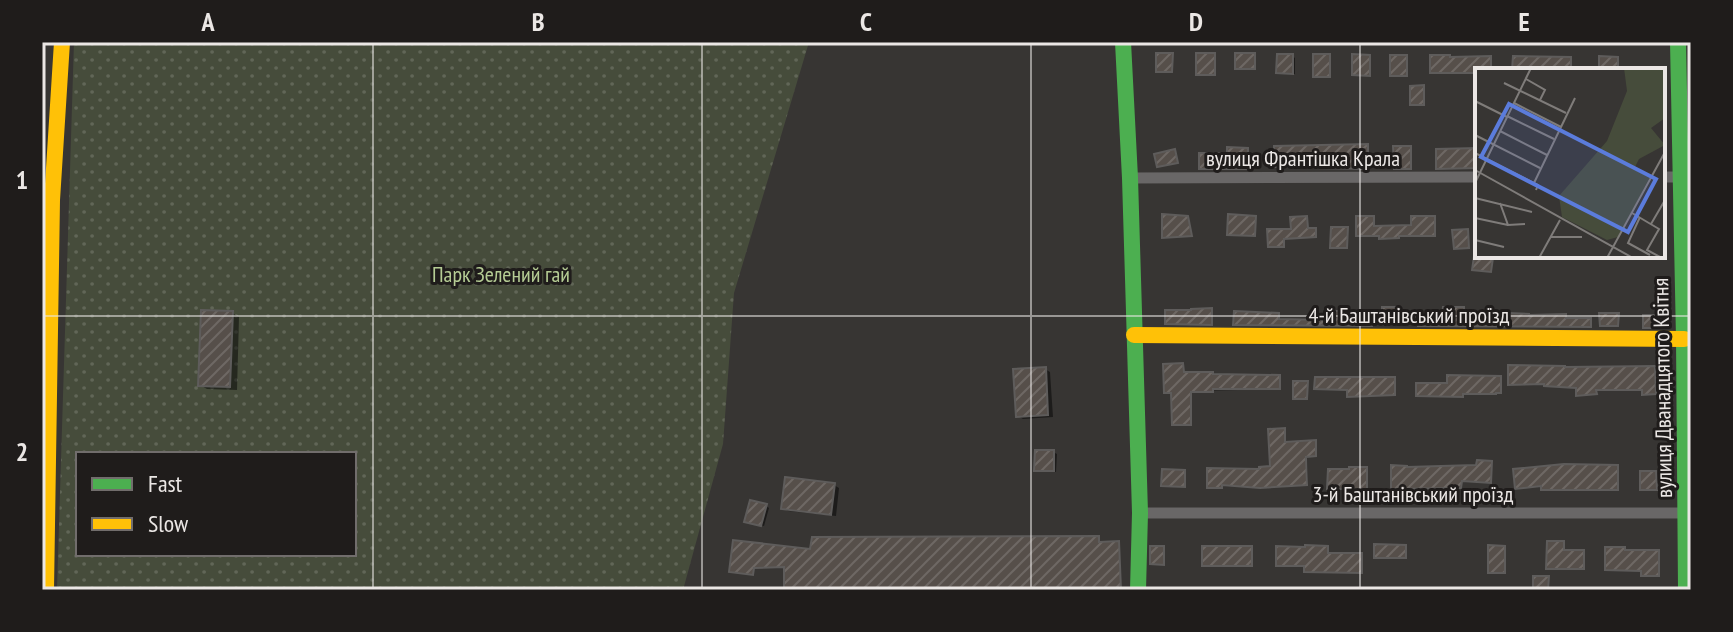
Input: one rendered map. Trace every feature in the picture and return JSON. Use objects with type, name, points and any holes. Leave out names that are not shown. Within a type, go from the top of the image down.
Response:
[{"type":"street","points":[[46,590],[52,200],[62,42]]},
{"type":"street","points":[[1123,42],[1140,513],[1138,590]]},
{"type":"street","name":"вулиця Дванадцятого Квітня","points":[[1678,42],[1686,590]]},
{"type":"street","name":"вулиця Франтішка Крала","points":[[1130,178],[1475,177]]},
{"type":"street","name":"4-й Баштанівський проїзд","points":[[1134,335],[1684,339]]},
{"type":"street","name":"3-й Баштанівський проїзд","points":[[1140,513],[1685,513]]},
{"type":"green space","name":"Парк Зелений гай","points":[[74,42],[809,42],[734,293],[723,444],[683,590],[57,590]]},
{"type":"building","points":[[1156,53],[1173,53],[1172,72],[1156,72]]},
{"type":"building","points":[[1196,53],[1215,53],[1215,75],[1196,75]]},
{"type":"building","points":[[1235,53],[1255,53],[1255,69],[1235,69]]},
{"type":"building","points":[[1277,54],[1293,54],[1293,74],[1276,73]]},
{"type":"building","points":[[1313,54],[1330,54],[1330,77],[1313,77]]},
{"type":"building","points":[[1352,54],[1370,55],[1370,76],[1352,75]]},
{"type":"building","points":[[1390,55],[1407,55],[1407,76],[1390,76]]},
{"type":"building","points":[[1430,55],[1491,56],[1491,68],[1475,68],[1475,73],[1430,73]]},
{"type":"building","points":[[1513,56],[1571,57],[1571,68],[1512,68]]},
{"type":"building","points":[[1599,56],[1618,57],[1618,68],[1599,68]]},
{"type":"building","points":[[1424,85],[1424,105],[1410,105],[1410,86]]},
{"type":"building","points":[[1368,144],[1368,169],[1274,167],[1274,146]]},
{"type":"building","points":[[1393,146],[1411,146],[1411,169],[1394,169]]},
{"type":"building","points":[[1227,147],[1248,148],[1248,169],[1199,169],[1199,153],[1227,153]]},
{"type":"building","points":[[1475,148],[1475,168],[1436,169],[1436,149]]},
{"type":"building","points":[[1175,149],[1178,163],[1157,167],[1154,154]]},
{"type":"building","points":[[1162,214],[1188,216],[1192,236],[1162,238]]},
{"type":"building","points":[[1228,214],[1256,216],[1255,236],[1227,235]]},
{"type":"building","points":[[1307,216],[1308,228],[1316,228],[1316,237],[1284,239],[1284,247],[1268,247],[1267,229],[1291,229],[1290,217]]},
{"type":"building","points":[[1356,216],[1374,216],[1374,226],[1411,225],[1411,216],[1435,216],[1435,236],[1379,239],[1379,236],[1356,236]]},
{"type":"building","points":[[1331,227],[1348,227],[1347,248],[1330,248]]},
{"type":"building","points":[[1468,229],[1469,248],[1454,249],[1452,230]]},
{"type":"building","points":[[1474,256],[1493,258],[1491,272],[1472,270]]},
{"type":"building","points":[[1382,307],[1397,307],[1396,325],[1382,325]]},
{"type":"building","points":[[1443,307],[1464,307],[1464,314],[1566,314],[1566,318],[1591,318],[1591,327],[1418,326],[1418,315],[1442,316]]},
{"type":"building","points":[[1212,308],[1212,325],[1165,324],[1165,310]]},
{"type":"building","points":[[201,310],[233,311],[230,387],[198,386]]},
{"type":"building","points":[[1234,311],[1279,313],[1279,319],[1327,320],[1327,311],[1341,311],[1341,317],[1372,318],[1372,326],[1233,325]]},
{"type":"building","points":[[1599,313],[1619,313],[1618,326],[1600,326]]},
{"type":"building","points":[[1643,315],[1655,315],[1655,328],[1643,328]]},
{"type":"building","points":[[1183,363],[1184,372],[1280,375],[1280,389],[1191,392],[1191,425],[1172,425],[1171,393],[1164,393],[1163,364]]},
{"type":"building","points":[[1508,365],[1655,366],[1656,394],[1642,395],[1642,390],[1596,390],[1597,394],[1576,396],[1576,388],[1544,384],[1508,385]]},
{"type":"building","points":[[1046,367],[1048,415],[1016,417],[1013,369]]},
{"type":"building","points":[[1447,375],[1501,376],[1501,393],[1463,394],[1463,397],[1416,396],[1416,383],[1447,383]]},
{"type":"building","points":[[1315,377],[1395,377],[1395,395],[1347,397],[1347,390],[1314,389]]},
{"type":"building","points":[[1293,381],[1308,381],[1307,399],[1293,399]]},
{"type":"building","points":[[1285,428],[1285,442],[1316,440],[1316,456],[1306,457],[1307,485],[1260,488],[1222,485],[1222,488],[1207,488],[1207,468],[1259,469],[1270,466],[1268,429]]},
{"type":"building","points":[[1035,450],[1054,450],[1054,471],[1034,471]]},
{"type":"building","points":[[1477,460],[1492,461],[1491,483],[1462,481],[1461,488],[1391,489],[1391,465],[1476,465]]},
{"type":"building","points":[[1564,464],[1618,465],[1618,490],[1541,490],[1541,486],[1515,489],[1513,469]]},
{"type":"building","points":[[1367,467],[1367,489],[1327,489],[1328,469]]},
{"type":"building","points":[[1162,469],[1185,470],[1185,487],[1161,486]]},
{"type":"building","points":[[1640,471],[1656,471],[1657,490],[1640,490]]},
{"type":"building","points":[[785,477],[835,483],[831,515],[781,509]]},
{"type":"building","points":[[750,500],[767,504],[761,526],[744,522]]},
{"type":"building","points":[[1099,536],[1099,542],[1119,541],[1121,590],[784,590],[784,567],[754,568],[753,575],[729,572],[733,540],[810,549],[812,537]]},
{"type":"building","points":[[1547,541],[1564,541],[1564,550],[1584,550],[1584,569],[1546,569]]},
{"type":"building","points":[[1374,544],[1406,545],[1406,558],[1374,558]]},
{"type":"building","points":[[1488,545],[1505,546],[1505,573],[1488,573]]},
{"type":"building","points":[[1150,546],[1164,546],[1164,565],[1150,564]]},
{"type":"building","points":[[1202,546],[1252,546],[1252,566],[1202,566]]},
{"type":"building","points":[[1276,546],[1328,546],[1328,553],[1362,553],[1362,573],[1304,572],[1304,566],[1276,566]]},
{"type":"building","points":[[1605,547],[1659,550],[1659,576],[1641,576],[1641,571],[1605,570]]},
{"type":"building","points":[[1533,576],[1549,576],[1548,590],[1533,590]]},
{"type":"traffic: fast","points":[[1123,42],[1140,513],[1138,590]]},
{"type":"traffic: fast","points":[[1678,42],[1686,590]]},
{"type":"traffic: slow","points":[[46,590],[52,200],[62,42]]},
{"type":"traffic: slow","points":[[1134,335],[1684,339]]}]
